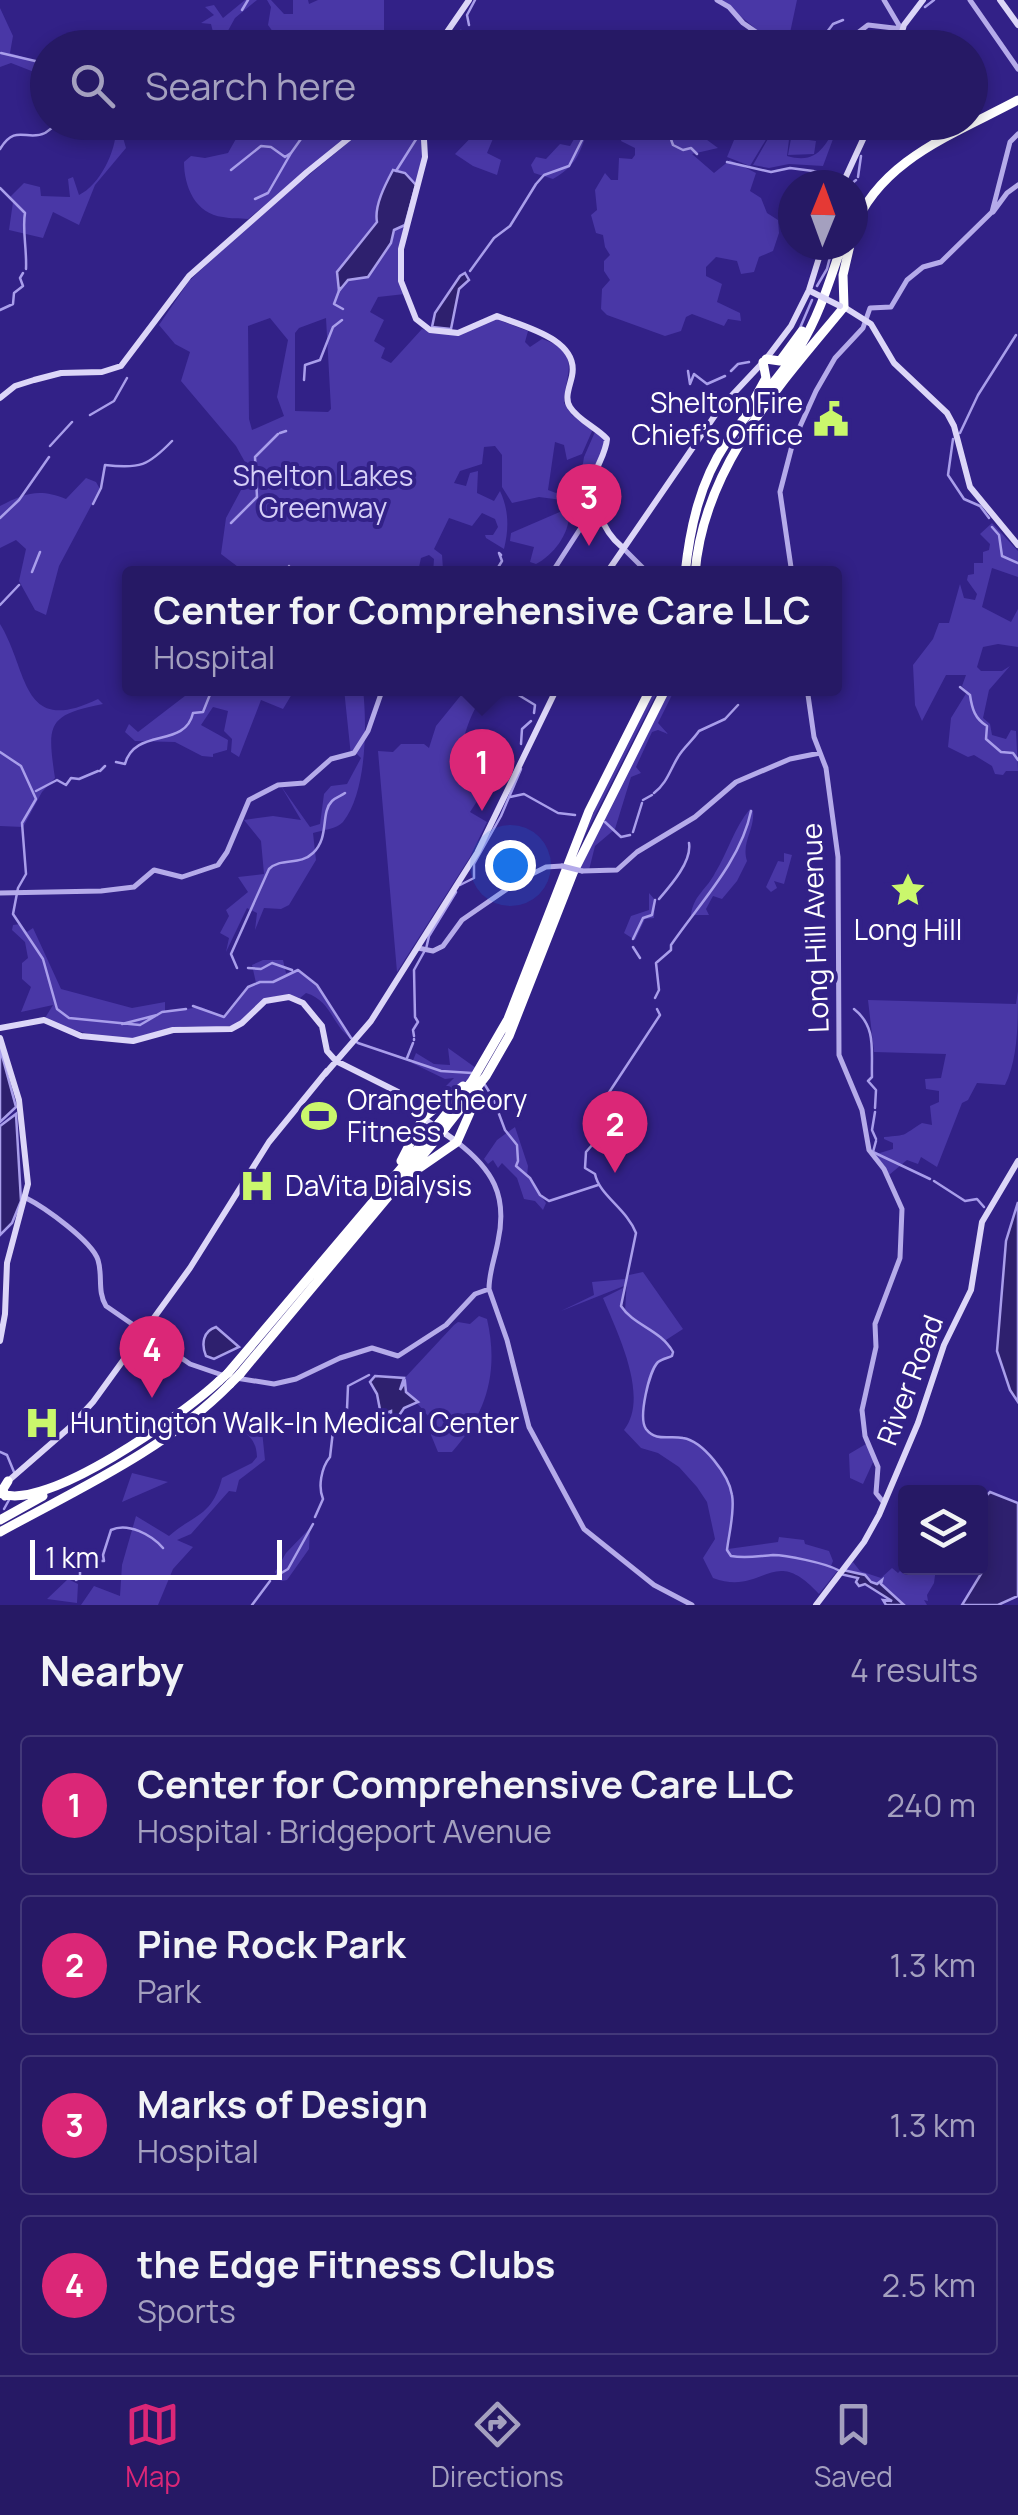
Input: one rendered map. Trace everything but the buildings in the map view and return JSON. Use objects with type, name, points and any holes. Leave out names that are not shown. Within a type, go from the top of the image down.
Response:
[{"type":"highway","points":[[988,114],[1018,98]]},
{"type":"highway","points":[[868,198],[879,181],[901,161],[940,140]]},
{"type":"highway","points":[[728,440],[801,345],[840,260]]},
{"type":"highway","points":[[793,370],[816,325],[841,260]]},
{"type":"highway","points":[[696,566],[704,523],[718,481],[793,370],[843,309],[845,260]]},
{"type":"highway","points":[[686,566],[700,498],[728,440],[762,387],[764,360],[776,362],[786,357],[824,295]]},
{"type":"highway","points":[[485,1067],[518,997],[589,811],[647,696]]},
{"type":"highway","points":[[0,1520],[167,1424],[226,1379],[240,1374],[393,1190],[475,1084],[518,1017],[573,873],[662,696]]},
{"type":"highway","points":[[0,1532],[144,1453],[194,1418],[370,1204],[402,1161],[423,1118],[475,1084]]},
{"type":"highway","points":[[393,1190],[457,1142],[475,1084]]},
{"type":"highway","points":[[370,1204],[439,1130]]},
{"type":"highway","points":[[3,1489],[35,1494],[98,1465]]},
{"type":"main road","points":[[448,30],[469,0]]},
{"type":"main road","points":[[902,30],[923,0]]},
{"type":"main road","points":[[1000,0],[1018,26]]},
{"type":"main road","points":[[0,398],[24,382],[121,366],[189,276],[347,140]]},
{"type":"main road","points":[[424,140],[425,157],[399,259],[400,281],[416,318],[430,330],[455,334],[496,316],[548,337],[564,348],[574,368],[568,395],[570,408],[607,439],[594,480],[596,505],[609,535],[622,547]]},
{"type":"main road","points":[[849,170],[862,140]]},
{"type":"main road","points":[[611,566],[720,408],[791,326],[811,291],[820,260]]},
{"type":"main road","points":[[811,291],[867,320],[894,363],[951,419],[970,487],[1018,545]]},
{"type":"main road","points":[[3,1489],[93,1402],[191,1267],[260,1156],[307,1093],[371,1021],[476,853],[553,696]]},
{"type":"main road","points":[[0,1028],[44,1020],[81,1036],[132,1041],[177,1029],[231,1028],[265,1001],[285,996],[303,1004],[322,1026],[328,1051],[336,1060],[398,1092],[423,1118],[457,1142]]},
{"type":"main road","points":[[0,1038],[19,1100],[27,1172],[26,1198],[8,1256],[0,1341]]},
{"type":"main road","name":"River Road","points":[[816,1604],[864,1542],[884,1503],[918,1423],[944,1345],[971,1290],[982,1222],[1018,1161]]},
{"type":"street","points":[[718,0],[753,30]]},
{"type":"street","points":[[884,0],[902,30]]},
{"type":"street","points":[[970,0],[1018,69]]},
{"type":"street","points":[[861,30],[868,25],[902,30]]},
{"type":"street","points":[[992,212],[1010,144],[1018,134]]},
{"type":"street","points":[[791,566],[780,492],[802,415],[835,358],[867,320],[870,308],[891,308],[910,278],[923,267],[941,262],[1018,185]]},
{"type":"street","points":[[556,566],[582,526],[603,518]]},
{"type":"street","points":[[622,547],[642,566]]},
{"type":"street","points":[[0,894],[134,887],[154,870],[182,876],[215,867],[228,852],[249,800],[279,785],[304,783],[330,759],[351,756],[371,724],[380,696]]},
{"type":"street","name":"Long Hill Avenue","points":[[809,696],[810,718],[826,768],[838,857],[838,1055],[862,1110],[869,1150],[884,1170],[902,1209],[900,1258],[875,1324],[876,1347],[862,1410],[865,1436],[878,1467],[876,1494],[884,1503]]},
{"type":"street","points":[[418,948],[433,951],[443,946],[462,920],[546,867],[617,870],[637,852],[695,818],[736,782],[790,759],[820,752]]},
{"type":"street","points":[[457,1142],[487,1169],[499,1196],[500,1226],[489,1289],[507,1340],[529,1427],[584,1529],[654,1585],[692,1605]]},
{"type":"street","points":[[26,1198],[44,1208],[92,1249],[98,1260],[104,1304],[190,1364],[250,1382],[274,1384],[296,1379],[372,1348],[391,1356],[402,1354],[446,1325],[475,1294],[489,1289]]},
{"type":"green space","points":[[245,0],[257,0],[235,18],[228,30],[212,30],[211,24],[201,23],[214,15],[205,7],[214,5],[223,18]]},
{"type":"green space","points":[[267,0],[284,14],[293,14],[293,0],[308,0],[309,4],[318,0],[384,0],[384,30],[272,30],[268,25],[271,7]]},
{"type":"green space","points":[[721,0],[797,0],[791,30],[757,30]]},
{"type":"green space","points":[[0,8],[13,36],[10,53],[30,59],[30,70],[11,63],[0,67]]},
{"type":"green space","points":[[114,140],[124,140],[126,148],[95,185],[79,225],[53,212],[43,238],[9,230],[13,202],[10,197],[24,183],[40,187],[41,196],[70,197],[68,179],[73,177],[79,195],[100,176]]},
{"type":"green space","points":[[235,140],[345,140],[248,219],[205,211],[186,180],[184,162],[191,156],[205,158],[228,153]]},
{"type":"green space","name":"Shelton Lakes Greenway","points":[[351,140],[422,140],[424,157],[399,251],[405,294],[378,297],[370,312],[384,320],[374,341],[385,348],[381,358],[391,363],[422,329],[459,332],[493,318],[528,331],[525,342],[530,347],[542,339],[563,350],[569,365],[564,403],[572,415],[593,429],[582,454],[567,460],[564,445],[555,442],[548,490],[556,493],[575,489],[595,432],[604,439],[604,445],[591,486],[579,500],[585,513],[569,513],[560,543],[536,564],[530,562],[534,547],[510,541],[511,533],[562,511],[566,505],[562,500],[539,497],[512,503],[502,487],[502,455],[495,446],[484,447],[482,464],[460,471],[454,483],[466,486],[470,473],[478,471],[477,493],[494,501],[500,491],[507,520],[504,549],[486,538],[498,527],[495,519],[482,513],[472,526],[449,518],[434,549],[442,555],[443,566],[434,566],[434,559],[429,555],[421,558],[419,566],[237,566],[221,554],[226,518],[241,490],[238,482],[246,464],[236,446],[181,381],[190,352],[175,344],[159,325],[189,281],[259,216]],"holes":[[[270,318],[288,340],[277,397],[284,416],[252,430],[248,326]],[[326,318],[331,409],[295,411],[295,333]]]},
{"type":"green space","points":[[469,140],[492,140],[487,153],[501,160],[497,175],[473,166],[455,154]]},
{"type":"green space","points":[[573,140],[585,140],[575,160],[563,172],[553,179],[534,173],[531,165],[536,157],[546,159],[560,144],[570,146]]},
{"type":"green space","points":[[621,140],[707,140],[718,148],[692,154],[714,173],[730,160],[756,173],[750,191],[761,198],[767,213],[778,220],[773,251],[759,257],[754,272],[741,274],[737,261],[716,257],[706,267],[706,276],[722,284],[717,302],[740,313],[741,321],[728,319],[724,326],[692,314],[686,317],[681,331],[665,336],[607,315],[601,309],[602,289],[610,280],[604,271],[604,261],[610,255],[603,235],[596,233],[591,215],[597,210],[595,190],[605,173],[611,180],[618,180],[619,158],[632,159],[635,148]]},
{"type":"green space","points":[[734,140],[766,140],[750,166],[727,157]]},
{"type":"green space","points":[[767,140],[789,140],[787,156],[807,158],[827,140],[833,140],[823,166],[753,165]]},
{"type":"green space","points":[[791,140],[816,141],[814,154],[788,155]]},
{"type":"green space","points":[[86,478],[96,482],[100,489],[59,566],[46,615],[35,610],[19,581],[26,549],[16,540],[0,548],[0,506],[32,493],[66,499]]},
{"type":"green space","points":[[992,523],[1018,551],[1018,577],[992,568],[982,607],[1011,622],[1018,609],[1018,647],[983,647],[977,667],[981,671],[1002,671],[1010,666],[989,690],[983,718],[990,724],[992,735],[1006,739],[1011,730],[1016,731],[1018,771],[1006,771],[1003,775],[995,774],[992,766],[974,755],[968,757],[948,747],[951,718],[967,692],[962,686],[966,675],[946,675],[922,721],[915,705],[913,665],[933,639],[939,623],[949,623],[960,584],[964,598],[975,600],[977,594],[967,580],[968,575],[974,574],[974,563],[983,563],[983,552],[989,550],[990,544],[980,534]]},
{"type":"green space","points":[[0,624],[23,678],[40,704],[54,710],[73,709],[98,699],[103,704],[71,713],[55,725],[51,745],[55,778],[42,792],[23,827],[0,826]]},
{"type":"green space","points":[[185,696],[291,696],[283,709],[261,700],[239,757],[231,752],[232,739],[224,731],[228,711],[213,707],[201,725],[228,740],[227,750],[213,757],[202,756],[175,742],[135,741],[125,732],[129,724],[138,732]]},
{"type":"green space","points":[[345,696],[363,696],[364,757],[351,809],[334,828],[313,833],[316,860],[289,905],[281,909],[264,908],[255,930],[257,913],[247,908],[226,952],[229,938],[220,933],[229,916],[226,910],[248,892],[238,877],[264,874],[261,841],[244,820],[273,816],[301,820],[281,786],[310,827],[320,824],[324,794],[331,786],[347,784],[361,758],[355,752],[351,756]]},
{"type":"green space","points":[[460,696],[485,696],[473,712],[456,769],[461,771],[459,779],[474,785],[495,774],[470,812],[487,822],[470,857],[397,972],[378,751],[393,752],[401,744],[424,744],[429,748],[436,726]]},
{"type":"green space","points":[[650,696],[655,696],[580,845]]},
{"type":"green space","points":[[665,696],[672,696],[658,723],[668,734],[652,732],[636,767],[641,773],[631,777],[615,829],[595,846],[589,870],[580,869]]},
{"type":"green space","points":[[750,809],[753,818],[747,861],[737,881],[722,899],[713,896],[706,909],[709,915],[691,915],[694,903],[712,879]]},
{"type":"green space","points":[[784,853],[792,855],[784,884],[774,881],[777,888],[771,892],[766,887],[778,861],[784,862]]},
{"type":"green space","points":[[649,893],[655,900],[654,918],[645,919],[635,940],[624,933],[631,916],[649,910]]},
{"type":"green space","points":[[20,924],[27,932],[33,928],[61,989],[132,1008],[165,1002],[165,1012],[201,1007],[224,1017],[248,987],[256,983],[252,965],[263,960],[283,960],[286,973],[298,970],[317,985],[351,1038],[321,1001],[306,993],[300,998],[275,997],[237,1024],[226,1027],[180,1027],[123,1039],[78,1031],[45,1018],[53,1005],[21,1012],[31,987],[22,979],[22,963],[28,958],[25,942],[12,930],[13,925]]},
{"type":"green space","points":[[1018,991],[1015,1052],[1005,1085],[977,1083],[962,1103],[937,1167],[921,1157],[918,1164],[907,1160],[889,1175],[873,1155],[893,1149],[893,1143],[884,1137],[904,1134],[922,1123],[932,1125],[930,1106],[939,1102],[939,1091],[926,1089],[925,1079],[941,1078],[946,1054],[874,1052],[868,1000],[1016,1004]]},
{"type":"green space","points":[[448,1048],[476,1068],[470,1078],[423,1113],[454,1078],[445,1079],[412,1063],[416,1053],[434,1064],[450,1065]]},
{"type":"green space","points":[[515,1127],[528,1166],[527,1176],[546,1203],[543,1210],[535,1201],[524,1199],[517,1178],[502,1163],[498,1168],[493,1160],[488,1164],[484,1159],[497,1140]]},
{"type":"green space","points":[[643,1272],[683,1329],[666,1340],[672,1356],[658,1362],[651,1375],[644,1405],[646,1429],[658,1437],[691,1440],[720,1469],[733,1501],[728,1549],[778,1542],[779,1537],[804,1540],[805,1544],[829,1551],[831,1566],[838,1570],[819,1594],[790,1572],[778,1571],[744,1581],[713,1578],[703,1558],[715,1539],[707,1502],[679,1467],[658,1453],[641,1448],[624,1430],[634,1400],[632,1383],[623,1346],[603,1298],[623,1288],[621,1306],[625,1312],[627,1279]]},
{"type":"green space","points":[[625,1279],[624,1286],[561,1311],[594,1295],[592,1282]]},
{"type":"green space","points":[[479,1316],[487,1319],[492,1356],[487,1390],[464,1437],[452,1452],[438,1452],[429,1417],[404,1388],[400,1391],[401,1382],[454,1325],[470,1324]]},
{"type":"green space","points":[[237,1419],[248,1425],[261,1421],[265,1460],[239,1480],[236,1492],[229,1491],[191,1534],[177,1540],[193,1547],[173,1569],[158,1605],[81,1605],[94,1586],[120,1596],[122,1565],[136,1516],[169,1536],[207,1508],[222,1478],[252,1463],[257,1457],[255,1445],[233,1424]]},
{"type":"green space","points":[[866,1444],[874,1460],[863,1484],[850,1478],[849,1454]]},
{"type":"green space","points":[[132,1473],[168,1482],[122,1502]]},
{"type":"green space","points":[[310,1528],[309,1549],[287,1580],[281,1581],[275,1572],[286,1553]]},
{"type":"green space","points":[[853,1562],[860,1571],[881,1578],[892,1568],[898,1575],[935,1575],[928,1601],[924,1600],[927,1605],[904,1605],[881,1580],[871,1583],[867,1577],[843,1570]]},
{"type":"green space","points":[[68,1579],[78,1584],[77,1603],[47,1599]]},
{"type":"shaded area","points":[[393,170],[405,173],[416,185],[405,225],[394,230],[391,243],[368,277],[348,280],[339,291],[337,272],[377,222],[379,202]]},
{"type":"shaded area","points":[[465,273],[469,280],[459,289],[451,329],[432,327],[435,313]]},
{"type":"shaded area","points":[[0,1048],[16,1107],[0,1122]]},
{"type":"shaded area","points":[[16,1114],[21,1201],[12,1223],[0,1235],[0,1126]]},
{"type":"shaded area","points":[[1018,1202],[1018,1402],[997,1351],[1006,1241]]},
{"type":"shaded area","points":[[216,1327],[239,1347],[214,1359],[206,1356],[204,1343],[208,1332]]},
{"type":"shaded area","points":[[375,1376],[404,1378],[400,1390],[405,1382],[406,1392],[418,1402],[404,1408],[396,1420],[391,1418],[391,1411],[381,1415],[370,1382]]},
{"type":"shaded area","points":[[988,1494],[1018,1503],[1018,1596],[998,1605],[962,1605],[980,1575],[988,1575]]},
{"type":"shaded area","points":[[843,1570],[865,1575],[877,1584],[882,1580],[881,1584],[904,1605],[886,1605],[883,1600],[892,1601],[865,1584],[859,1586],[858,1578],[840,1574]]},
{"type":"waterway","points":[[242,10],[248,0]]},
{"type":"waterway","points":[[469,25],[467,15],[475,0]]},
{"type":"waterway","points":[[925,7],[934,0]]},
{"type":"waterway","points":[[828,30],[843,20]]},
{"type":"waterway","points":[[1,53],[30,60]]},
{"type":"waterway","points":[[0,149],[11,137],[30,135]]},
{"type":"waterway","points":[[231,170],[261,146],[271,147],[285,157],[300,140]]},
{"type":"waterway","points":[[396,171],[416,140]]},
{"type":"waterway","points":[[470,271],[494,238],[510,226],[544,175],[569,166],[582,140]]},
{"type":"waterway","points":[[671,140],[673,145],[683,150],[691,148],[697,154]]},
{"type":"waterway","points":[[255,199],[268,193],[291,153]]},
{"type":"waterway","points":[[859,170],[861,156]]},
{"type":"waterway","points":[[727,162],[778,171]]},
{"type":"waterway","points":[[780,170],[805,170]]},
{"type":"waterway","points":[[0,188],[25,213],[26,269]]},
{"type":"waterway","points":[[817,286],[829,260]]},
{"type":"waterway","points":[[0,310],[13,304],[14,293],[23,286],[23,273]]},
{"type":"waterway","points":[[340,288],[334,304],[343,309]]},
{"type":"waterway","points":[[800,328],[812,300]]},
{"type":"waterway","points":[[304,380],[305,365],[320,360],[333,327],[342,320]]},
{"type":"waterway","points":[[960,433],[978,395],[1016,335]]},
{"type":"waterway","points":[[731,371],[738,364],[749,362]]},
{"type":"waterway","points":[[688,371],[690,384],[694,374],[707,384],[725,376]]},
{"type":"waterway","points":[[90,415],[114,401],[127,378]]},
{"type":"waterway","points":[[50,446],[72,422]]},
{"type":"waterway","points":[[280,433],[286,431]]},
{"type":"waterway","points":[[231,523],[257,497],[255,457],[278,434]]},
{"type":"waterway","points":[[953,439],[948,475],[964,499],[980,506],[989,518]]},
{"type":"waterway","points":[[93,504],[105,465],[143,464],[172,441]]},
{"type":"waterway","points":[[0,518],[19,500],[49,457]]},
{"type":"waterway","points":[[992,527],[999,535],[1002,556],[1018,563]]},
{"type":"waterway","points":[[32,572],[40,552]]},
{"type":"waterway","points":[[499,566],[501,555]]},
{"type":"waterway","points":[[0,605],[19,585]]},
{"type":"waterway","points":[[960,687],[970,695],[975,713],[987,726],[986,739],[1001,752],[1013,753],[1018,760]]},
{"type":"waterway","points":[[116,762],[125,764],[139,745],[180,731],[193,713],[203,712],[209,696]]},
{"type":"waterway","points":[[520,696],[535,705],[534,713]]},
{"type":"waterway","points":[[654,793],[699,731],[725,719],[738,705]]},
{"type":"waterway","points":[[521,744],[522,729],[531,721]]},
{"type":"waterway","points":[[0,752],[21,766],[36,799],[22,823],[26,874],[18,888],[13,914],[43,959],[57,1009],[69,1018],[140,1025],[162,1012],[186,1009]]},
{"type":"waterway","points":[[100,771],[105,766]]},
{"type":"waterway","points":[[460,885],[474,878],[474,864],[521,769]]},
{"type":"waterway","points":[[36,791],[57,780],[66,785],[71,778],[98,771]]},
{"type":"waterway","points":[[237,968],[231,954],[269,869],[313,853],[321,840],[328,806],[345,793]]},
{"type":"waterway","points":[[510,797],[524,794],[558,813],[575,815]]},
{"type":"waterway","points":[[643,800],[652,795]]},
{"type":"waterway","points":[[633,832],[642,803]]},
{"type":"waterway","points":[[655,998],[659,990],[656,963],[671,950],[729,865],[751,811]]},
{"type":"waterway","points":[[605,822],[621,837],[630,835]]},
{"type":"waterway","points":[[659,899],[684,865],[689,843]]},
{"type":"waterway","points":[[426,949],[429,936],[456,892]]},
{"type":"waterway","points":[[633,939],[643,918],[652,915],[655,900]]},
{"type":"waterway","points":[[633,947],[640,958]]},
{"type":"waterway","points":[[414,1036],[418,1022],[414,970],[424,952]]},
{"type":"waterway","points":[[248,968],[261,969],[272,963],[292,970]]},
{"type":"waterway","points":[[193,1006],[224,1017],[248,987],[273,982],[298,970],[317,985],[358,1043],[441,1071],[472,1073]]},
{"type":"waterway","points":[[594,1136],[605,1131],[608,1094],[660,1015],[657,1009]]},
{"type":"waterway","points":[[854,1009],[870,1032],[872,1077],[868,1081],[876,1090],[875,1108]]},
{"type":"waterway","points":[[122,1024],[157,1015]]},
{"type":"waterway","points":[[407,1058],[413,1043]]},
{"type":"waterway","points":[[485,1085],[505,1130],[517,1145],[516,1166],[530,1178],[540,1195],[549,1201],[598,1185]]},
{"type":"waterway","points":[[875,1112],[872,1130],[876,1139]]},
{"type":"waterway","points":[[876,1141],[873,1152],[930,1179]]},
{"type":"waterway","points":[[593,1144],[586,1152],[585,1168],[595,1174],[636,1233],[621,1306],[673,1352],[658,1362],[651,1375],[644,1405],[646,1429],[658,1437],[691,1440],[720,1469],[732,1495],[727,1550],[731,1556],[787,1556],[838,1570]]},
{"type":"waterway","points":[[934,1181],[965,1201],[977,1199],[984,1207]]},
{"type":"waterway","points":[[315,1517],[323,1499],[321,1478],[330,1457],[333,1431],[347,1409],[348,1386],[369,1375]]},
{"type":"waterway","points":[[0,1452],[7,1455],[14,1472]]},
{"type":"waterway","points":[[4,1509],[9,1500]]},
{"type":"waterway","points":[[273,1578],[288,1569],[313,1524]]},
{"type":"waterway","points":[[76,1580],[80,1578],[80,1568],[89,1561],[104,1561],[111,1530],[139,1531],[163,1548]]},
{"type":"waterway","points":[[252,1605],[270,1581]]},
{"type":"place","name":"Shelton Fire Chief's Office","points":[[831,419]]},
{"type":"place","name":"Marks of Design","points":[[589,546]]},
{"type":"place","name":"Center for Comprehensive Care LLC","points":[[482,811]]},
{"type":"place","name":"Long Hill","points":[[908,890]]},
{"type":"place","name":"Orangetheory Fitness","points":[[319,1116]]},
{"type":"place","name":"Pine Rock Park","points":[[615,1173]]},
{"type":"place","name":"DaVita Dialysis","points":[[257,1186]]},
{"type":"place","name":"the Edge Fitness Clubs","points":[[152,1398]]},
{"type":"place","name":"Huntington Walk-In Medical Center","points":[[42,1423]]}]
